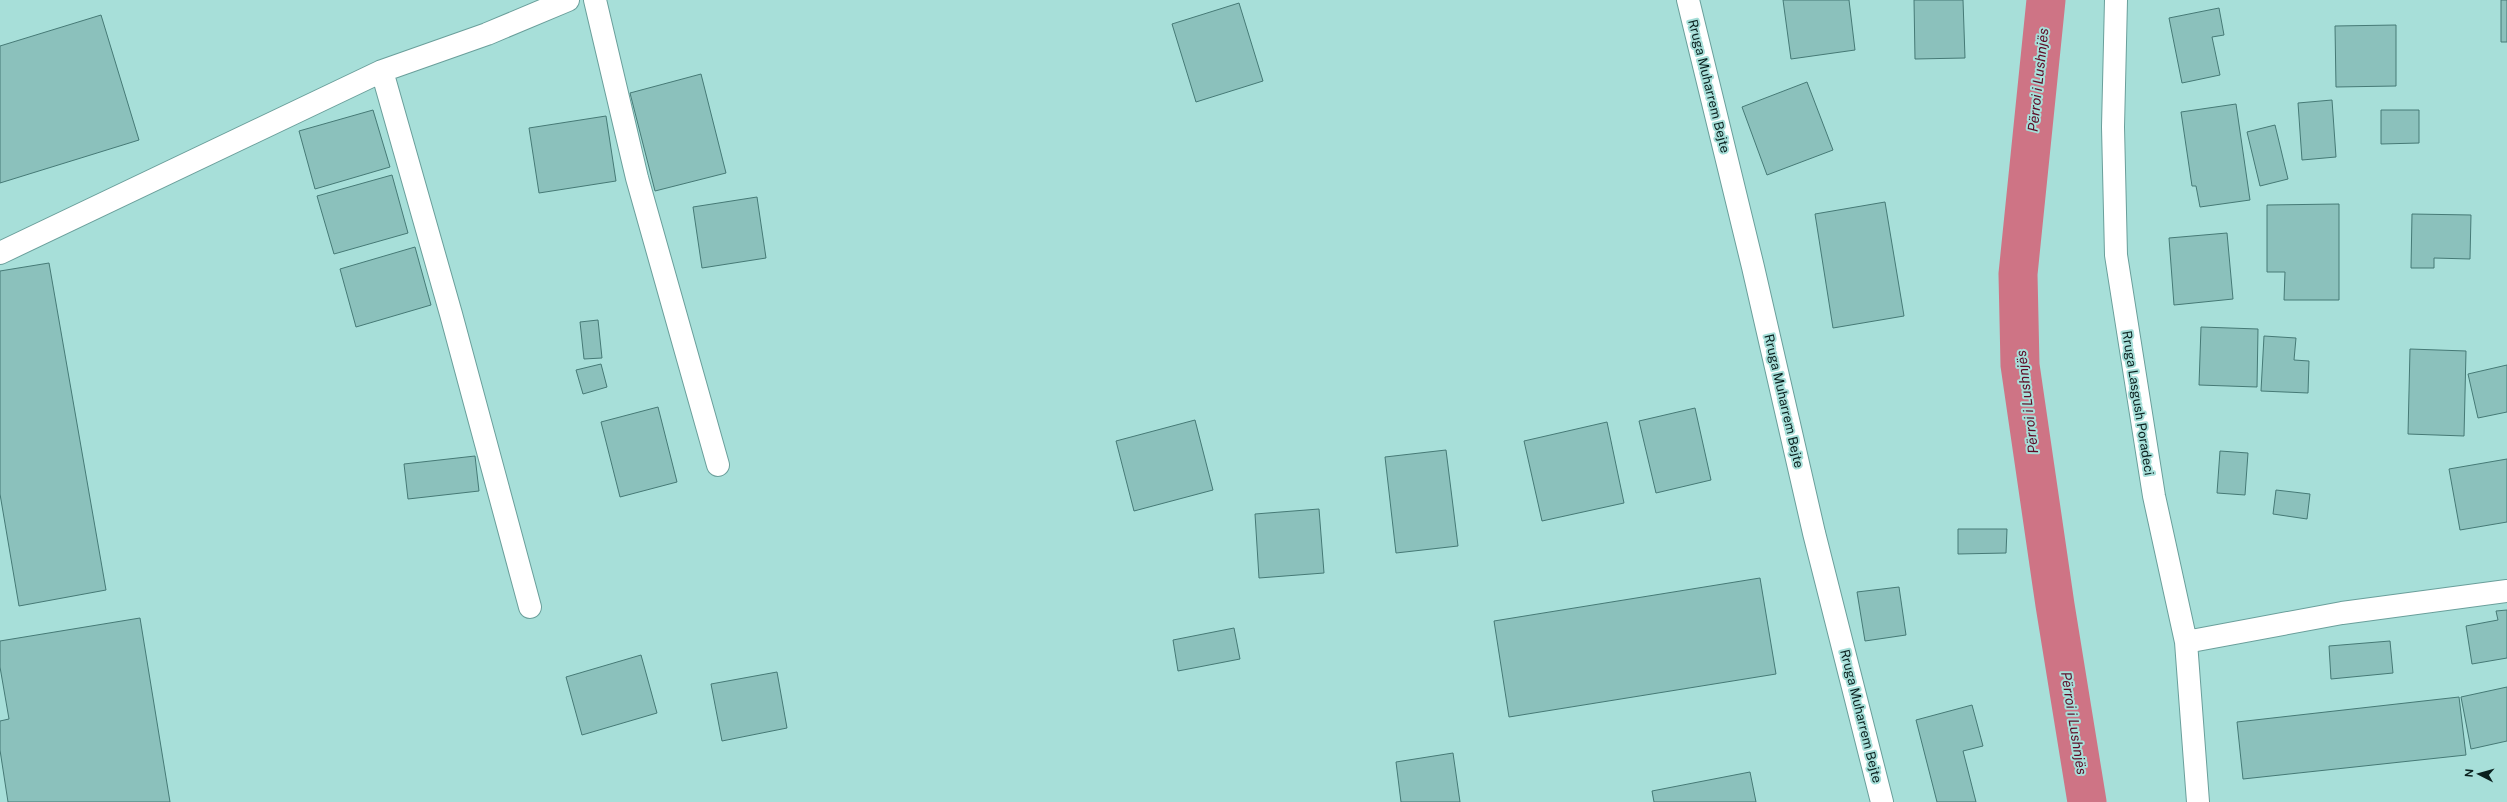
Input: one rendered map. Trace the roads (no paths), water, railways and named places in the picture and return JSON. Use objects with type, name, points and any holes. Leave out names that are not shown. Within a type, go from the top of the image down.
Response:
[{"type":"street","points":[[0,253],[382,71],[486,34],[568,0]]},
{"type":"street","points":[[595,0],[637,178],[718,465]]},
{"type":"street","name":"Rruga Muharrem Bejte","points":[[1688,0],[1752,260],[1814,533],[1882,802]]},
{"type":"street","name":"Rruga Lasgush Poradeci","points":[[2116,0],[2113,113],[2116,255],[2151,481],[2186,642],[2198,802]]},
{"type":"street","points":[[382,71],[452,314],[530,607]]},
{"type":"street","points":[[2186,642],[2342,613],[2507,591]]},
{"type":"waterway","name":"Përroi i Lushnjës","points":[[2046,0],[2018,274],[2020,365],[2055,605],[2087,802]]}]
